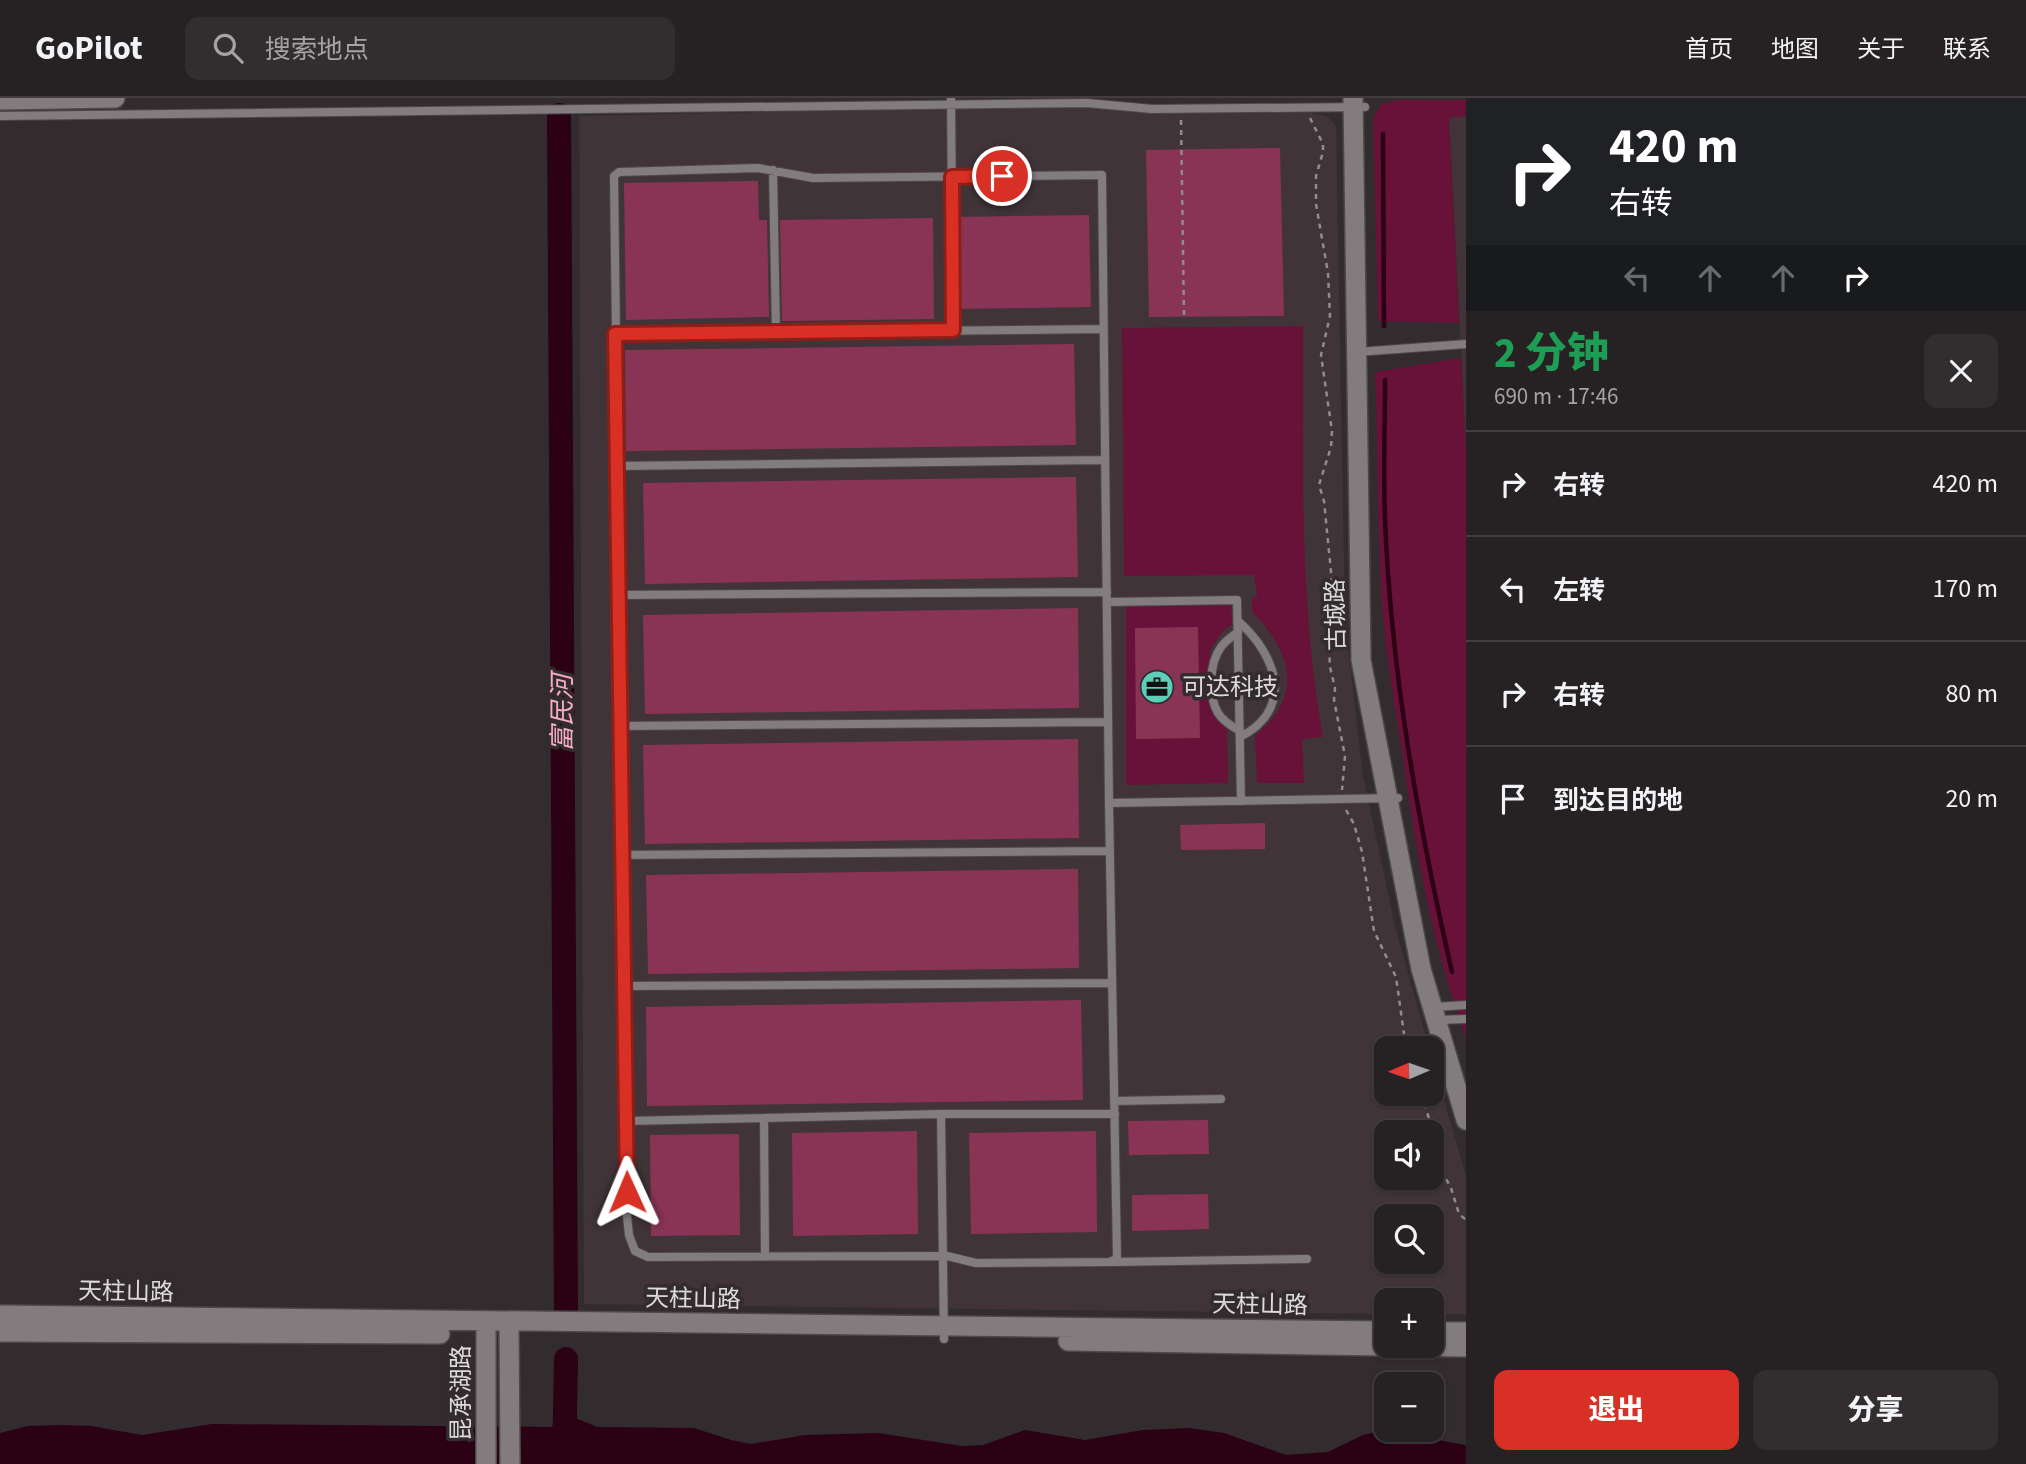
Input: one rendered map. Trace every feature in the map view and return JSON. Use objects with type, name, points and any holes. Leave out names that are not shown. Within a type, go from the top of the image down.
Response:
[{"type":"street","points":[[0,100],[115,98]]},
{"type":"street","name":"古城路","points":[[1359,102],[1362,351],[1371,658],[1392,798],[1439,1014],[1466,1119]]},
{"type":"street","name":"古城路","points":[[1439,1014],[1466,1086]]},
{"type":"street","name":"天柱山路","points":[[0,1315],[509,1328],[944,1333],[1374,1331]]},
{"type":"street","name":"天柱山路","points":[[0,1332],[486,1327]]},
{"type":"street","name":"昆承湖路","points":[[486,1327],[486,1464]]},
{"type":"street","name":"昆承湖路","points":[[509,1328],[510,1464]]},
{"type":"street","points":[[1444,1332],[1466,1332]]},
{"type":"street","name":"天柱山路","points":[[944,1333],[1374,1346]]},
{"type":"street","points":[[1444,1347],[1466,1347]]},
{"type":"lane","points":[[951,101],[953,330]]},
{"type":"lane","points":[[0,116],[951,101],[1087,103],[1152,109],[1304,107],[1359,102]]},
{"type":"lane","points":[[1109,1262],[1117,1259],[1118,1252],[1109,803],[1102,175],[813,178],[758,168],[619,172],[614,176],[615,334],[627,1216],[629,1235],[635,1251],[648,1257],[943,1255],[976,1263],[1109,1262],[1307,1259]]},
{"type":"lane","points":[[773,170],[776,332]]},
{"type":"lane","points":[[615,334],[1104,329]]},
{"type":"lane","points":[[1362,351],[1466,344]]},
{"type":"lane","points":[[617,466],[1105,460]]},
{"type":"lane","points":[[619,595],[1107,592]]},
{"type":"lane","points":[[1107,602],[1237,600],[1241,801]]},
{"type":"lane","points":[[1238,621],[1260,643],[1268,657],[1275,681],[1274,696],[1264,720],[1255,729],[1240,734]]},
{"type":"lane","points":[[1238,632],[1225,642],[1213,663],[1212,691],[1219,714],[1240,734]]},
{"type":"lane","points":[[621,726],[1108,722]]},
{"type":"lane","points":[[1109,803],[1392,798]]},
{"type":"lane","points":[[622,855],[1110,851]]},
{"type":"lane","points":[[624,986],[1112,982]]},
{"type":"lane","points":[[1439,1014],[1466,1005]]},
{"type":"lane","points":[[1439,1014],[1466,1019]]},
{"type":"lane","points":[[1115,1101],[1221,1099]]},
{"type":"lane","points":[[626,1121],[941,1114],[1115,1114]]},
{"type":"lane","points":[[941,1114],[944,1333]]},
{"type":"lane","points":[[764,1118],[765,1256]]},
{"type":"path","points":[[1304,107],[1323,144],[1324,152],[1316,176],[1315,204],[1328,274],[1330,316],[1321,355],[1332,430],[1331,447],[1319,485],[1324,500],[1333,592],[1328,627],[1329,659],[1345,756],[1341,799],[1362,852],[1374,931],[1396,977],[1404,1036]]},
{"type":"path","points":[[1181,108],[1184,316]]},
{"type":"path","points":[[1425,1106],[1431,1126],[1433,1155],[1451,1188],[1459,1214],[1466,1220]]},
{"type":"shaded area","points":[[1397,100],[1466,100],[1466,116],[1449,118],[1459,323],[1378,321],[1373,117],[1382,104]]},
{"type":"shaded area","points":[[1075,105],[1159,112],[1311,113],[1327,116],[1336,126],[1345,622],[1363,776],[1395,926],[1426,1036],[1374,1036],[1374,1106],[1444,1106],[1444,1100],[1466,1176],[1466,1314],[1444,1314],[1444,1288],[1374,1288],[1374,1314],[584,1304],[579,116]]},
{"type":"shaded area","points":[[1466,116],[1466,450],[1449,117]]},
{"type":"shaded area","points":[[1303,326],[1306,584],[1315,686],[1323,737],[1302,739],[1304,783],[1257,783],[1255,735],[1271,720],[1281,705],[1287,674],[1276,642],[1252,612],[1252,597],[1257,597],[1254,575],[1124,576],[1122,328]]},
{"type":"shaded area","points":[[1461,358],[1466,450],[1466,1038],[1444,969],[1427,900],[1388,663],[1380,577],[1375,372]]},
{"type":"shaded area","points":[[1231,603],[1232,624],[1222,632],[1210,650],[1210,698],[1220,721],[1227,728],[1228,783],[1126,785],[1126,605]]},
{"type":"shaded area","points":[[566,1414],[597,1427],[694,1428],[751,1444],[805,1435],[878,1433],[962,1446],[983,1445],[1025,1430],[1085,1440],[1143,1430],[1189,1428],[1224,1433],[1286,1455],[1328,1452],[1374,1433],[1374,1442],[1444,1441],[1466,1445],[1466,1464],[0,1464],[0,1433],[28,1426],[91,1426],[142,1435],[212,1424],[551,1427]]},
{"type":"building","points":[[1280,148],[1284,316],[1149,317],[1146,150]]},
{"type":"building","points":[[758,181],[759,220],[767,220],[769,317],[626,320],[624,183]]},
{"type":"building","points":[[1089,215],[1091,307],[960,309],[959,217]]},
{"type":"building","points":[[933,218],[934,319],[782,321],[780,220]]},
{"type":"building","points":[[1074,344],[1076,445],[626,451],[625,350]]},
{"type":"building","points":[[1076,477],[1078,577],[645,584],[643,483]]},
{"type":"building","points":[[1078,608],[1079,708],[645,714],[643,615]]},
{"type":"building","points":[[1198,627],[1200,738],[1136,739],[1135,628]]},
{"type":"building","points":[[1078,739],[1079,838],[645,844],[643,745]]},
{"type":"building","points":[[1265,823],[1265,849],[1181,850],[1180,825]]},
{"type":"building","points":[[1078,869],[1079,968],[648,974],[646,875]]},
{"type":"building","points":[[1081,1000],[1083,1100],[647,1106],[646,1007]]},
{"type":"building","points":[[1208,1120],[1209,1154],[1129,1155],[1128,1121]]},
{"type":"building","points":[[917,1131],[918,1234],[793,1236],[792,1133]]},
{"type":"building","points":[[1096,1131],[1097,1232],[971,1234],[969,1133]]},
{"type":"building","points":[[739,1134],[740,1235],[651,1236],[650,1135]]},
{"type":"building","points":[[1208,1194],[1209,1229],[1132,1231],[1132,1195]]},
{"type":"waterway","name":"富民河","points":[[559,115],[566,1312]]},
{"type":"waterway","points":[[1383,134],[1384,326]]},
{"type":"waterway","points":[[1385,380],[1384,502],[1393,633],[1417,804],[1452,972]]},
{"type":"waterway","name":"富民河","points":[[564,1464],[566,1359]]},
{"type":"place","name":"可达科技","points":[[1157,687]]},
{"type":"route","points":[[627,1192],[615,334],[953,330],[952,177],[1002,176]]}]
